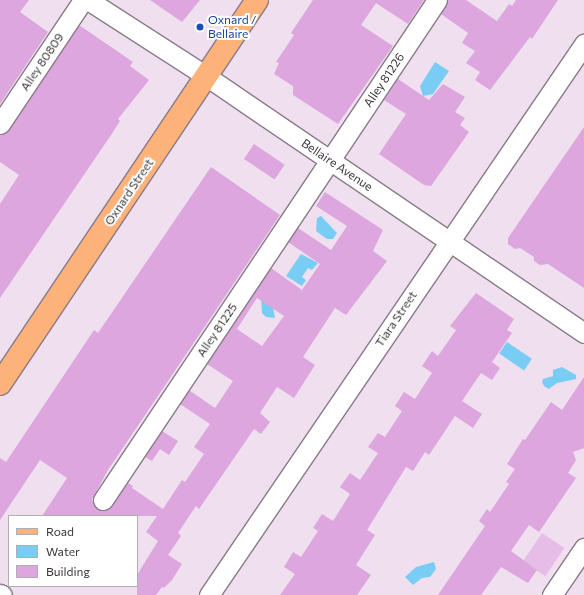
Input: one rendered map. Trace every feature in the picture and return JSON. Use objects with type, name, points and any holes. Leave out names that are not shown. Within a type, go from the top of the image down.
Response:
[{"type":"main road","name":"Oxnard Street","points":[[0,384],[257,0]]},
{"type":"street","name":"Alley 80809","points":[[0,124],[83,0]]},
{"type":"street","name":"Bellaire Avenue","points":[[88,0],[206,76],[584,333]]},
{"type":"street","name":"Alley 81226","points":[[331,160],[437,0]]},
{"type":"street","name":"Tiara Street","points":[[209,595],[449,240],[584,44]]},
{"type":"street","name":"Alley 81225","points":[[103,500],[331,160]]},
{"type":"street","points":[[552,595],[584,548]]},
{"type":"shaded area","points":[[542,533],[564,548],[545,576],[523,561]]},
{"type":"water","points":[[435,62],[449,71],[433,94],[423,96],[420,86]]},
{"type":"water","points":[[321,216],[337,233],[333,239],[327,239],[316,231],[317,218]]},
{"type":"water","points":[[301,254],[318,263],[312,270],[308,268],[302,277],[306,280],[302,286],[286,276]]},
{"type":"water","points":[[261,298],[273,307],[275,318],[266,317],[262,313]]},
{"type":"water","points":[[507,342],[532,359],[524,370],[499,354]]},
{"type":"water","points":[[562,367],[576,375],[576,379],[557,383],[549,389],[544,386],[542,382],[543,379],[553,376],[553,370]]},
{"type":"water","points":[[434,562],[436,569],[430,577],[422,578],[413,585],[405,577],[416,567]]},
{"type":"building","points":[[0,0],[29,0],[20,12],[48,32],[0,104]]},
{"type":"building","points":[[150,0],[200,0],[182,22]]},
{"type":"building","points":[[313,0],[424,0],[408,24],[376,3],[361,25],[393,46],[338,124],[293,95],[293,86],[274,74],[279,63],[276,62],[294,35],[291,33]]},
{"type":"building","points":[[448,0],[466,0],[497,21],[509,4],[512,6],[516,0],[558,0],[532,39],[530,37],[490,90],[475,80],[480,72],[466,63],[475,51],[462,43],[468,33],[441,14]]},
{"type":"building","points":[[79,25],[133,62],[130,66],[149,80],[118,119],[120,121],[111,135],[0,298],[0,204],[19,175],[0,162],[0,135],[9,130]]},
{"type":"building","points":[[398,79],[429,100],[443,84],[465,97],[455,112],[465,118],[460,125],[469,132],[431,186],[424,185],[379,154],[406,114],[384,100]]},
{"type":"building","points":[[584,127],[584,288],[548,264],[540,265],[534,261],[534,257],[520,248],[515,249],[508,244],[508,238]]},
{"type":"building","points":[[254,144],[285,165],[275,180],[244,159]]},
{"type":"building","points":[[211,167],[280,215],[108,470],[92,499],[97,509],[108,510],[128,483],[133,486],[132,488],[163,509],[182,480],[185,482],[204,454],[194,447],[210,424],[180,404],[189,390],[215,408],[233,381],[207,364],[271,268],[302,290],[320,264],[288,242],[298,228],[331,250],[347,226],[316,206],[325,192],[383,230],[373,251],[387,261],[346,315],[335,308],[303,357],[315,365],[294,398],[277,387],[260,413],[270,422],[261,434],[254,429],[199,509],[196,506],[178,533],[181,536],[168,555],[182,564],[172,580],[164,588],[162,587],[156,595],[137,595],[137,587],[138,573],[158,541],[146,532],[157,516],[43,515],[67,478],[40,460],[0,520],[0,458],[6,462],[94,330],[98,333]],"holes":[[[257,298],[284,316],[262,346],[237,329]]]},
{"type":"building","points":[[476,293],[514,319],[507,330],[512,333],[492,362],[500,368],[492,380],[481,373],[462,401],[482,414],[473,428],[455,416],[429,455],[425,452],[413,471],[406,467],[367,530],[375,535],[356,565],[371,575],[357,595],[280,595],[295,574],[284,567],[293,552],[301,557],[318,531],[313,528],[322,514],[333,521],[350,494],[340,487],[350,473],[360,480],[378,453],[368,447],[378,433],[385,437],[402,411],[395,406],[404,392],[415,399],[432,373],[422,366],[432,351],[438,356],[456,330],[450,326]]},
{"type":"building","points":[[584,377],[584,448],[573,452],[576,460],[568,473],[576,478],[539,532],[529,525],[511,551],[537,570],[528,583],[501,567],[481,595],[438,595],[485,526],[479,521],[487,509],[490,512],[509,484],[506,482],[515,469],[507,464],[523,439],[525,440],[551,402],[562,410]]},
{"type":"building","points":[[162,431],[178,441],[169,455],[160,449],[152,461],[145,457]]},
{"type":"place","name":"Oxnard / Bellaire","points":[[200,27]]}]
